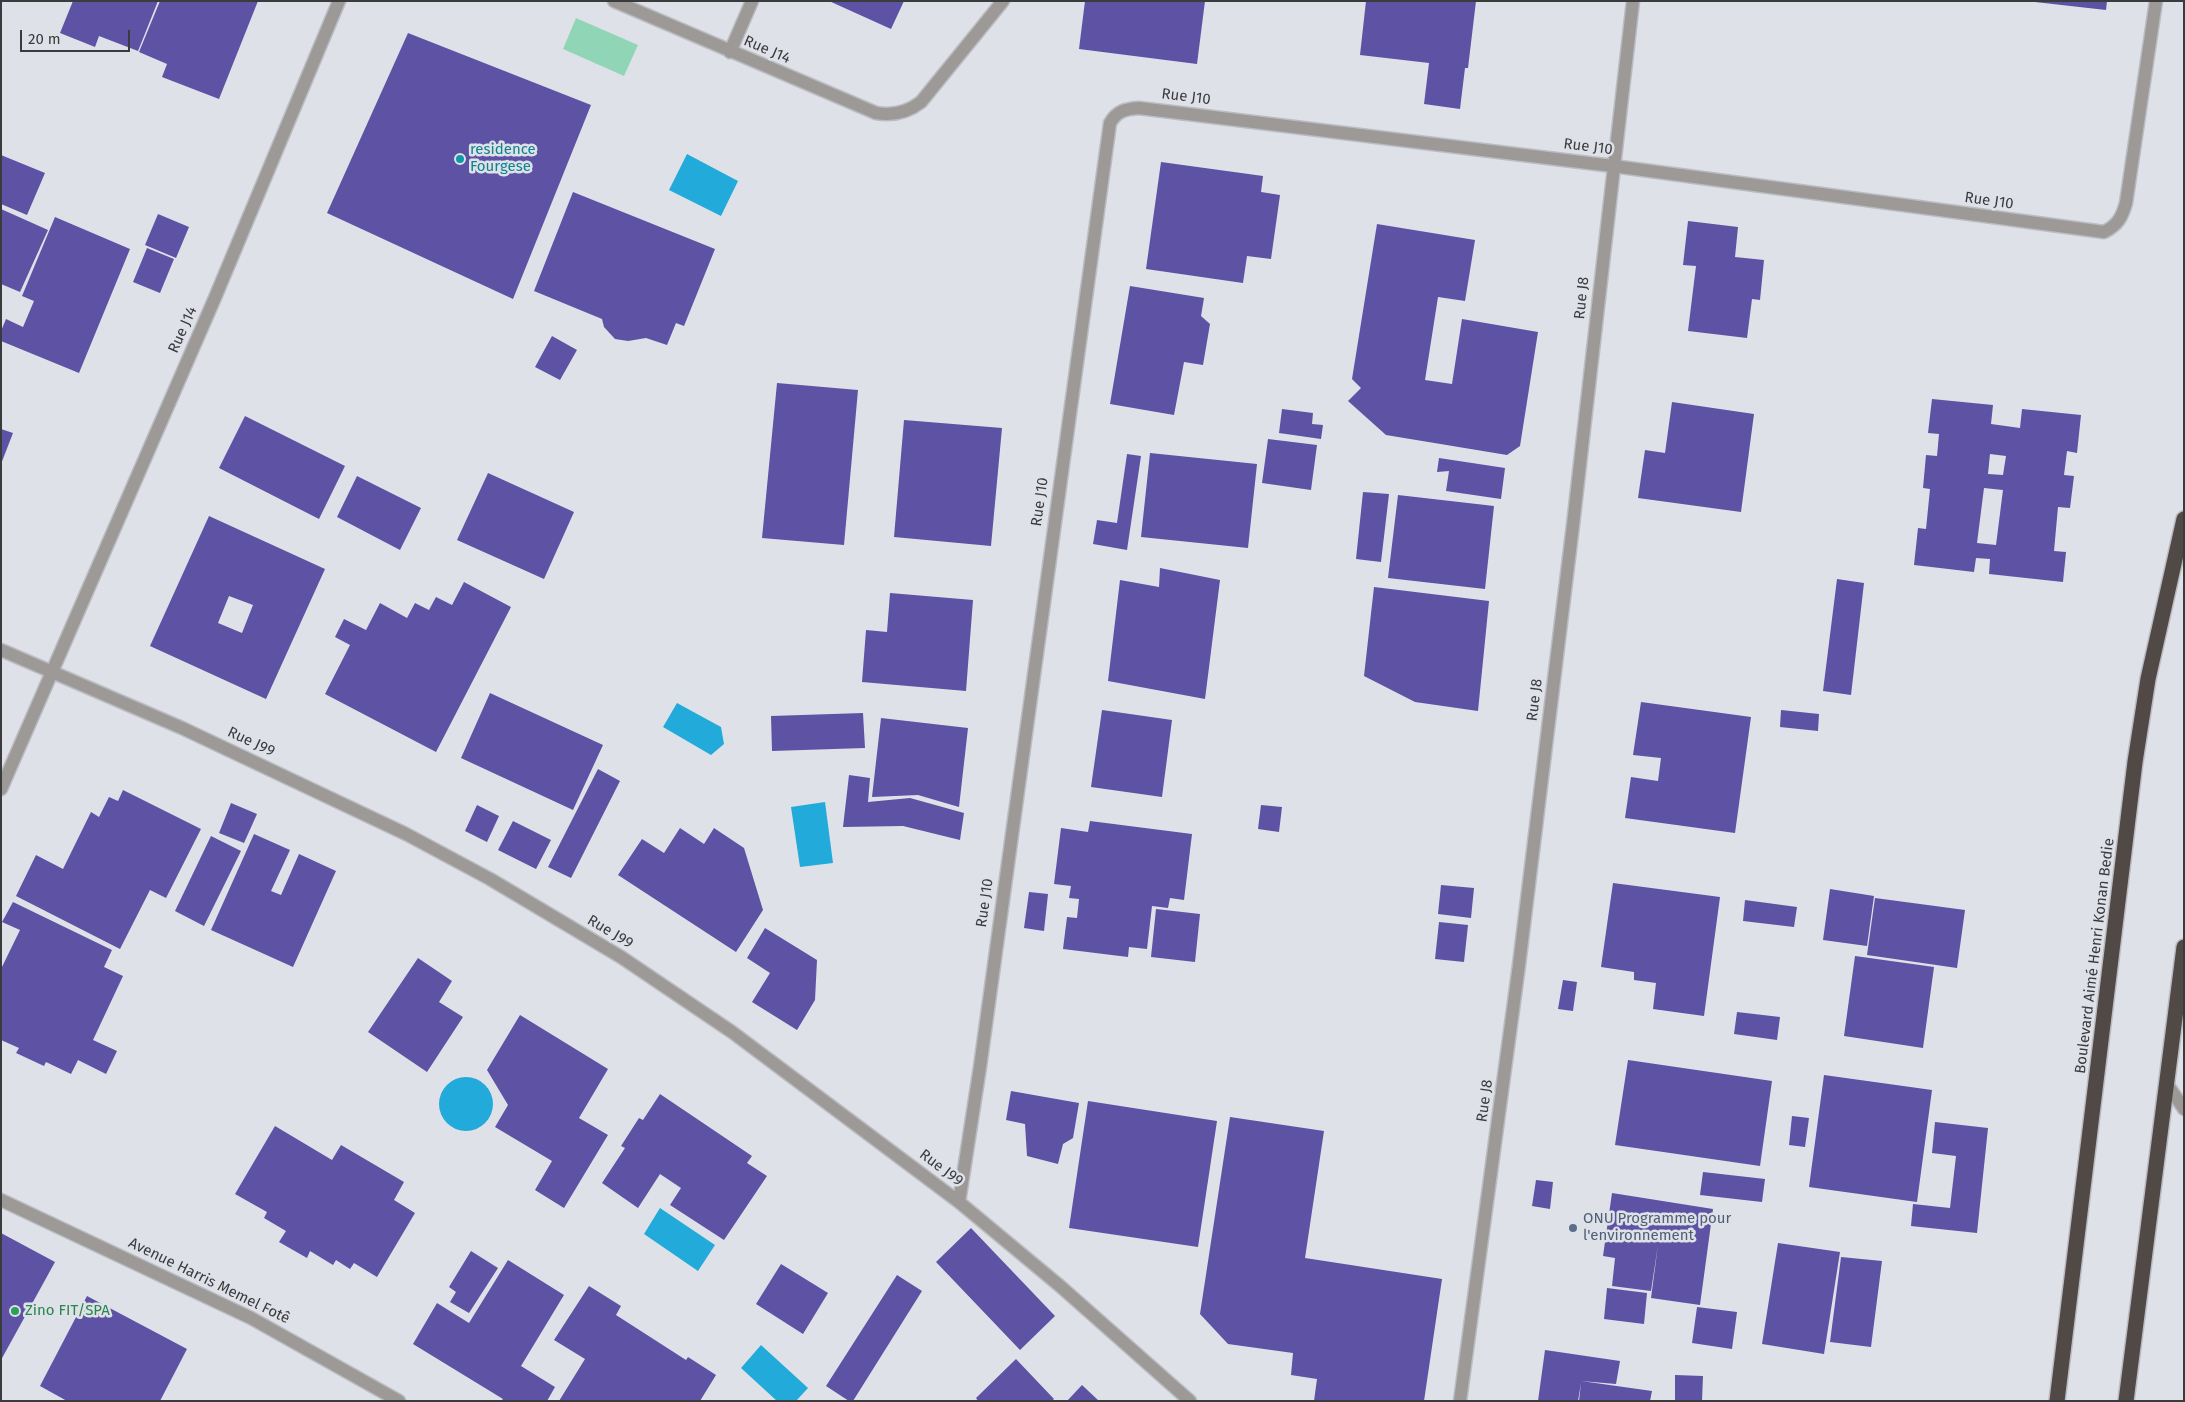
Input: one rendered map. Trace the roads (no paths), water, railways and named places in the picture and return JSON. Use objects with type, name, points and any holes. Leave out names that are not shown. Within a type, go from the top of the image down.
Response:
[{"type":"highway","name":"Boulevard Aimé Henri Konan Bedie","points":[[2057,1401],[2135,762],[2148,680],[2184,519]]},
{"type":"highway","points":[[2126,1401],[2184,947]]},
{"type":"street","name":"Rue J14","points":[[52,670],[214,300],[339,1]]},
{"type":"street","name":"Rue J14","points":[[614,1],[876,113],[887,115],[910,110],[921,102],[1003,1]]},
{"type":"street","points":[[730,52],[752,1]]},
{"type":"street","name":"Rue J8","points":[[1460,1401],[1525,916],[1572,535],[1633,1]]},
{"type":"street","name":"Rue J10","points":[[959,1202],[980,1067],[1110,123],[1113,116],[1121,110],[1139,108],[1613,166],[2104,232],[2115,227],[2123,215],[2126,203],[2156,1]]},
{"type":"street","name":"Rue J99","points":[[1,650],[52,670],[298,782],[406,834],[490,878],[621,957],[732,1032],[959,1202],[1060,1286],[1190,1401]]},
{"type":"street","points":[[1,788],[52,670]]},
{"type":"street","points":[[2167,1084],[2184,1109]]},
{"type":"street","name":"Avenue Harris Memel Fotê","points":[[1,1200],[251,1318],[399,1401]]},
{"type":"water","points":[[687,154],[738,181],[721,216],[669,190]]},
{"type":"water","points":[[677,703],[721,727],[724,744],[711,755],[663,727]]},
{"type":"water","points":[[825,802],[833,863],[800,867],[791,807]]},
{"type":"water","points":[[466,1077],[476,1079],[485,1085],[491,1094],[493,1104],[491,1114],[485,1123],[476,1129],[466,1131],[456,1129],[447,1123],[441,1114],[439,1104],[441,1094],[447,1085],[456,1079]]},
{"type":"water","points":[[660,1208],[715,1245],[698,1271],[644,1234]]},
{"type":"water","points":[[761,1345],[808,1388],[796,1401],[777,1401],[741,1368]]},
{"type":"place","name":"residence Fourgese","points":[[460,159]]},
{"type":"place","name":"ONU Programme pour l'environnement","points":[[1573,1228]]},
{"type":"place","name":"Zino FIT/SPA","points":[[15,1311]]}]
